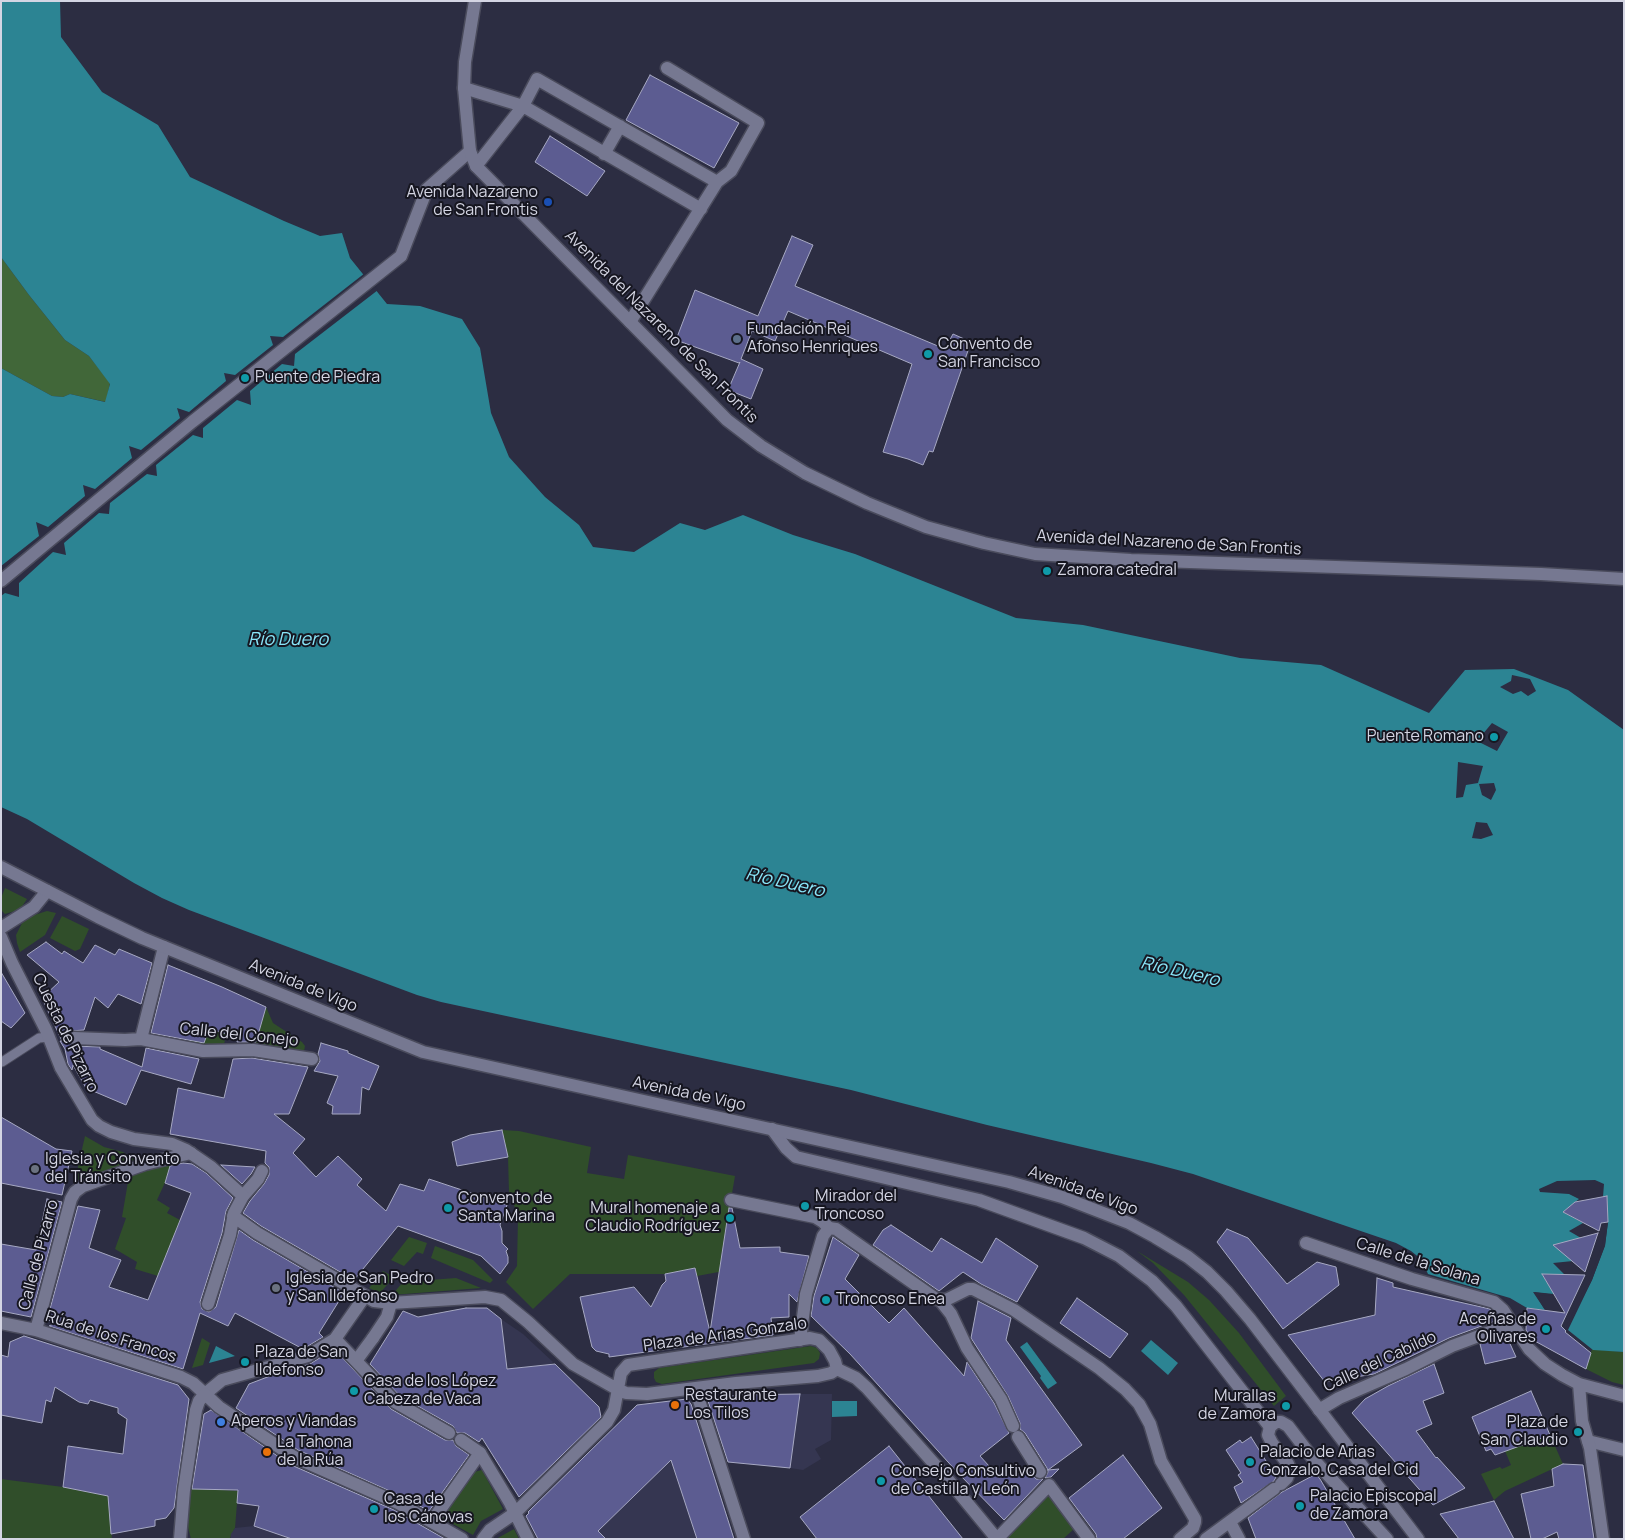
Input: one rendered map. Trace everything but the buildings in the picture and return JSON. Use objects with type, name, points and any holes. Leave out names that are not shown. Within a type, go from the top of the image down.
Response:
[{"type":"street","name":"Avenida del Nazareno de San Frontis","points":[[475,1],[465,62],[464,88],[470,151],[476,166],[728,420],[761,446],[805,473],[867,503],[926,527],[984,543],[1035,554],[1624,579]]},
{"type":"street","points":[[630,322],[717,182],[731,171],[758,123],[667,68]]},
{"type":"street","points":[[476,166],[523,106],[537,79],[717,182]]},
{"type":"street","points":[[464,88],[523,106],[701,209]]},
{"type":"street","points":[[604,154],[620,126]]},
{"type":"street","points":[[1,581],[192,422],[401,256],[427,189],[470,151]]},
{"type":"street","name":"Avenida de Vigo","points":[[1,867],[98,917],[164,947],[423,1052],[1024,1186],[1089,1207],[1143,1230],[1188,1257],[1217,1282],[1242,1310],[1418,1539]]},
{"type":"street","points":[[1,928],[34,907],[47,891]]},
{"type":"street","name":"Cuesta de Pizarro","points":[[1,937],[12,963],[55,1038],[64,1074],[96,1124],[120,1135],[172,1144],[191,1153],[211,1167],[243,1196]]},
{"type":"street","points":[[141,1039],[164,947]]},
{"type":"street","name":"Calle del Conejo","points":[[74,1038],[141,1039],[203,1051],[253,1050],[312,1060]]},
{"type":"street","points":[[772,1129],[786,1148],[796,1157],[979,1200],[1084,1238],[1119,1256],[1152,1281],[1176,1306],[1270,1427]]},
{"type":"street","name":"Calle de Pizarro","points":[[36,1330],[74,1192],[83,1186],[144,1164],[191,1153]]},
{"type":"street","points":[[208,1304],[230,1235],[235,1209],[262,1171]]},
{"type":"street","points":[[731,1200],[815,1218],[829,1228],[836,1229],[940,1300],[951,1314],[967,1348],[1001,1400],[1015,1432],[1045,1480],[1089,1539]]},
{"type":"street","points":[[233,1216],[254,1231],[374,1301],[391,1304],[479,1297],[501,1300],[528,1322],[576,1367],[617,1390],[637,1394],[818,1376],[831,1373],[837,1369],[851,1375],[867,1388],[945,1476],[996,1538],[1045,1480]]},
{"type":"street","points":[[800,1340],[806,1294],[824,1233],[829,1228]]},
{"type":"street","name":"Calle de la Solana","points":[[1306,1243],[1412,1279],[1494,1302],[1503,1310],[1511,1324]]},
{"type":"street","points":[[940,1300],[946,1300],[968,1290],[976,1290],[1019,1313],[1092,1363],[1129,1394],[1139,1404],[1147,1417],[1162,1461],[1195,1519],[1196,1522],[1193,1528],[1180,1539]]},
{"type":"street","points":[[180,1539],[184,1490],[199,1401],[222,1380],[308,1356],[335,1339],[365,1296]]},
{"type":"street","points":[[360,1365],[373,1338],[387,1316],[391,1304]]},
{"type":"street","name":"Rúa de los Francos","points":[[1,1323],[36,1330],[181,1377],[193,1383],[219,1407],[294,1457],[398,1503],[462,1539]]},
{"type":"street","points":[[1511,1324],[1529,1349],[1545,1364],[1579,1384],[1624,1396]]},
{"type":"street","name":"Calle del Cabildo","points":[[1319,1410],[1339,1398],[1445,1350],[1511,1324]]},
{"type":"street","name":"Plaza de Arias Gonzalo","points":[[519,1509],[607,1422],[614,1410],[622,1370],[630,1364],[815,1338],[833,1356],[837,1369]]},
{"type":"street","points":[[335,1339],[395,1402],[449,1433]]},
{"type":"street","points":[[1579,1384],[1582,1421],[1588,1440],[1603,1539]]},
{"type":"street","points":[[695,1388],[744,1539]]},
{"type":"street","points":[[1206,1539],[1287,1478],[1290,1469],[1288,1464],[1268,1435],[1270,1427],[1276,1422],[1281,1422],[1288,1426],[1320,1467],[1387,1539]]},
{"type":"street","points":[[461,1440],[480,1453],[519,1509],[528,1539]]},
{"type":"street","points":[[1588,1440],[1624,1450]]},
{"type":"street","points":[[432,1521],[480,1453]]},
{"type":"street","points":[[483,1539],[490,1530],[519,1509]]},
{"type":"street","points":[[1230,1522],[1239,1539]]},
{"type":"lane","points":[[2,1062],[39,1038],[55,1038]]},
{"type":"shaded area","points":[[501,1319],[523,1334],[553,1362],[551,1364],[505,1369],[504,1360],[506,1359]]},
{"type":"shaded area","points":[[800,1394],[832,1394],[831,1440],[815,1449],[821,1459],[803,1470],[790,1468]]},
{"type":"shaded area","points":[[671,1460],[697,1539],[606,1539],[602,1535],[589,1539]]},
{"type":"shaded area","points":[[254,1526],[292,1539],[231,1539],[230,1534],[235,1528]]},
{"type":"green space","points":[[1,257],[65,340],[89,356],[110,383],[106,402],[70,394],[63,397],[52,396],[1,368]]},
{"type":"green space","points":[[5,888],[27,899],[21,908],[5,914],[2,911],[1,898]]},
{"type":"green space","points":[[47,911],[56,913],[45,935],[20,952],[16,935],[22,923],[31,916]]},
{"type":"green space","points":[[62,916],[89,929],[80,949],[75,951],[50,938]]},
{"type":"green space","points":[[266,1007],[273,1023],[302,1042],[305,1046],[304,1051],[256,1043]]},
{"type":"green space","points":[[193,1025],[226,1034],[224,1045],[209,1047],[188,1043]]},
{"type":"green space","points":[[502,1130],[519,1131],[591,1147],[587,1173],[624,1179],[628,1155],[735,1176],[721,1257],[724,1271],[697,1276],[695,1269],[665,1274],[570,1274],[533,1309],[506,1282],[517,1266],[518,1216],[509,1192],[508,1157]]},
{"type":"green space","points":[[85,1136],[104,1147],[123,1152],[139,1162],[74,1185]]},
{"type":"green space","points":[[171,1163],[168,1176],[157,1200],[170,1208],[167,1213],[180,1220],[158,1276],[135,1269],[137,1262],[115,1249],[126,1218],[122,1217],[129,1176]]},
{"type":"green space","points":[[409,1237],[427,1243],[423,1254],[417,1252],[404,1266],[391,1260]]},
{"type":"green space","points":[[435,1246],[473,1260],[493,1280],[490,1283],[431,1258]]},
{"type":"green space","points":[[1137,1251],[1188,1282],[1209,1300],[1239,1333],[1286,1396],[1274,1406],[1184,1295],[1153,1263]]},
{"type":"green space","points":[[383,1271],[394,1277],[380,1293],[369,1288]]},
{"type":"green space","points":[[456,1278],[481,1288],[392,1295],[403,1282]]},
{"type":"green space","points":[[202,1338],[210,1343],[203,1365],[192,1368]]},
{"type":"green space","points":[[811,1346],[817,1348],[820,1353],[819,1359],[814,1363],[662,1384],[656,1382],[654,1378],[654,1372],[659,1368]]},
{"type":"green space","points":[[1592,1349],[1624,1352],[1624,1385],[1612,1382],[1586,1369]]},
{"type":"green space","points":[[1550,1435],[1563,1464],[1505,1491],[1494,1500],[1481,1474],[1511,1465],[1505,1451]]},
{"type":"green space","points":[[482,1470],[503,1509],[481,1521],[473,1535],[442,1518],[474,1472]]},
{"type":"green space","points":[[1,1479],[63,1487],[108,1496],[112,1539],[1,1539]]},
{"type":"green space","points":[[190,1488],[238,1491],[235,1528],[230,1539],[191,1539],[188,1527]]},
{"type":"green space","points":[[1047,1494],[1074,1529],[1063,1539],[1004,1539]]},
{"type":"green space","points":[[514,1529],[519,1539],[496,1539]]},
{"type":"water","name":"Río Duero","points":[[1,1],[60,1],[61,37],[102,92],[158,125],[190,177],[320,236],[342,233],[350,258],[387,304],[420,306],[462,319],[480,348],[491,413],[509,457],[545,497],[579,525],[593,547],[634,552],[680,523],[705,530],[743,515],[793,535],[855,554],[1016,618],[1083,625],[1240,658],[1321,665],[1429,713],[1465,670],[1514,669],[1568,690],[1624,730],[1624,1352],[1593,1350],[1568,1330],[1592,1280],[1605,1245],[1608,1222],[1607,1197],[1603,1197],[1604,1184],[1595,1180],[1557,1181],[1539,1189],[1540,1192],[1569,1194],[1579,1199],[1563,1212],[1583,1223],[1569,1231],[1581,1238],[1573,1261],[1553,1263],[1565,1275],[1542,1274],[1554,1294],[1534,1292],[1545,1310],[1527,1308],[1510,1298],[1428,1274],[1421,1259],[1396,1243],[1193,1174],[987,1125],[851,1090],[441,1002],[417,995],[189,910],[162,898],[27,819],[1,807],[1,368],[52,396],[63,397],[70,394],[105,402],[110,384],[89,356],[65,340],[1,257]],"holes":[[[1512,675],[1530,679],[1536,691],[1528,696],[1521,691],[1513,694],[1500,687],[1511,681]],[[1492,723],[1508,732],[1497,751],[1477,741]],[[1458,762],[1483,766],[1478,783],[1466,785],[1463,797],[1456,798]],[[1494,783],[1496,790],[1491,800],[1482,795],[1479,784]],[[1476,822],[1487,823],[1493,835],[1481,839],[1472,838]]]},
{"type":"water","points":[[1151,1340],[1178,1363],[1168,1375],[1141,1351]]},
{"type":"water","points":[[1027,1342],[1057,1383],[1048,1389],[1020,1347]]},
{"type":"water","points":[[216,1346],[235,1356],[209,1363]]},
{"type":"water","points":[[832,1401],[857,1401],[857,1416],[832,1417]]},
{"type":"pier","name":"Puente de Piedra","points":[[365,273],[378,290],[295,354],[294,366],[282,364],[250,391],[251,405],[237,400],[203,428],[203,438],[193,435],[156,465],[157,476],[147,474],[110,503],[109,514],[99,513],[64,543],[66,555],[53,552],[19,583],[19,597],[5,593],[1,596],[1,566],[39,536],[36,522],[48,527],[85,496],[83,485],[95,489],[132,458],[129,446],[141,450],[180,418],[177,408],[189,412],[226,381],[224,373],[235,375],[273,345],[270,336],[283,337]]},
{"type":"pier","points":[[1606,1222],[1608,1222],[1605,1246],[1592,1280],[1566,1331],[1565,1329],[1589,1279],[1602,1245]]},
{"type":"pier","points":[[1533,1292],[1556,1295],[1538,1295],[1547,1311],[1545,1310]]},
{"type":"place","name":"Avenida Nazareno de San Frontis","points":[[548,202]]},
{"type":"place","name":"Fundación Rei Afonso Henriques","points":[[737,339]]},
{"type":"place","name":"Convento de San Francisco","points":[[928,354]]},
{"type":"place","name":"Puente de Piedra","points":[[245,378]]},
{"type":"place","name":"Zamora catedral","points":[[1047,571]]},
{"type":"place","name":"Puente Romano","points":[[1494,737]]},
{"type":"place","name":"Iglesia y Convento del Tránsito","points":[[35,1169]]},
{"type":"place","name":"Mirador del Troncoso","points":[[805,1206]]},
{"type":"place","name":"Convento de Santa Marina","points":[[448,1208]]},
{"type":"place","name":"Mural homenaje a Claudio Rodríguez","points":[[730,1218]]},
{"type":"place","name":"Iglesia de San Pedro y San Ildefonso","points":[[276,1288]]},
{"type":"place","name":"Troncoso Enea","points":[[826,1300]]},
{"type":"place","name":"Aceñas de Olivares","points":[[1546,1329]]},
{"type":"place","name":"Plaza de San Ildefonso","points":[[245,1362]]},
{"type":"place","name":"Casa de los López Cabeza de Vaca","points":[[354,1391]]},
{"type":"place","name":"Restaurante Los Tilos","points":[[675,1405]]},
{"type":"place","name":"Murallas de Zamora","points":[[1286,1406]]},
{"type":"place","name":"Aperos y Viandas","points":[[221,1422]]},
{"type":"place","name":"Plaza de San Claudio","points":[[1578,1432]]},
{"type":"place","name":"La Tahona de la Rúa","points":[[267,1452]]},
{"type":"place","name":"Palacio de Arias Gonzalo. Casa del Cid","points":[[1250,1462]]},
{"type":"place","name":"Consejo Consultivo de Castilla y León","points":[[881,1481]]},
{"type":"place","name":"Palacio Episcopal de Zamora","points":[[1300,1506]]},
{"type":"place","name":"Casa de los Cánovas","points":[[374,1509]]}]
